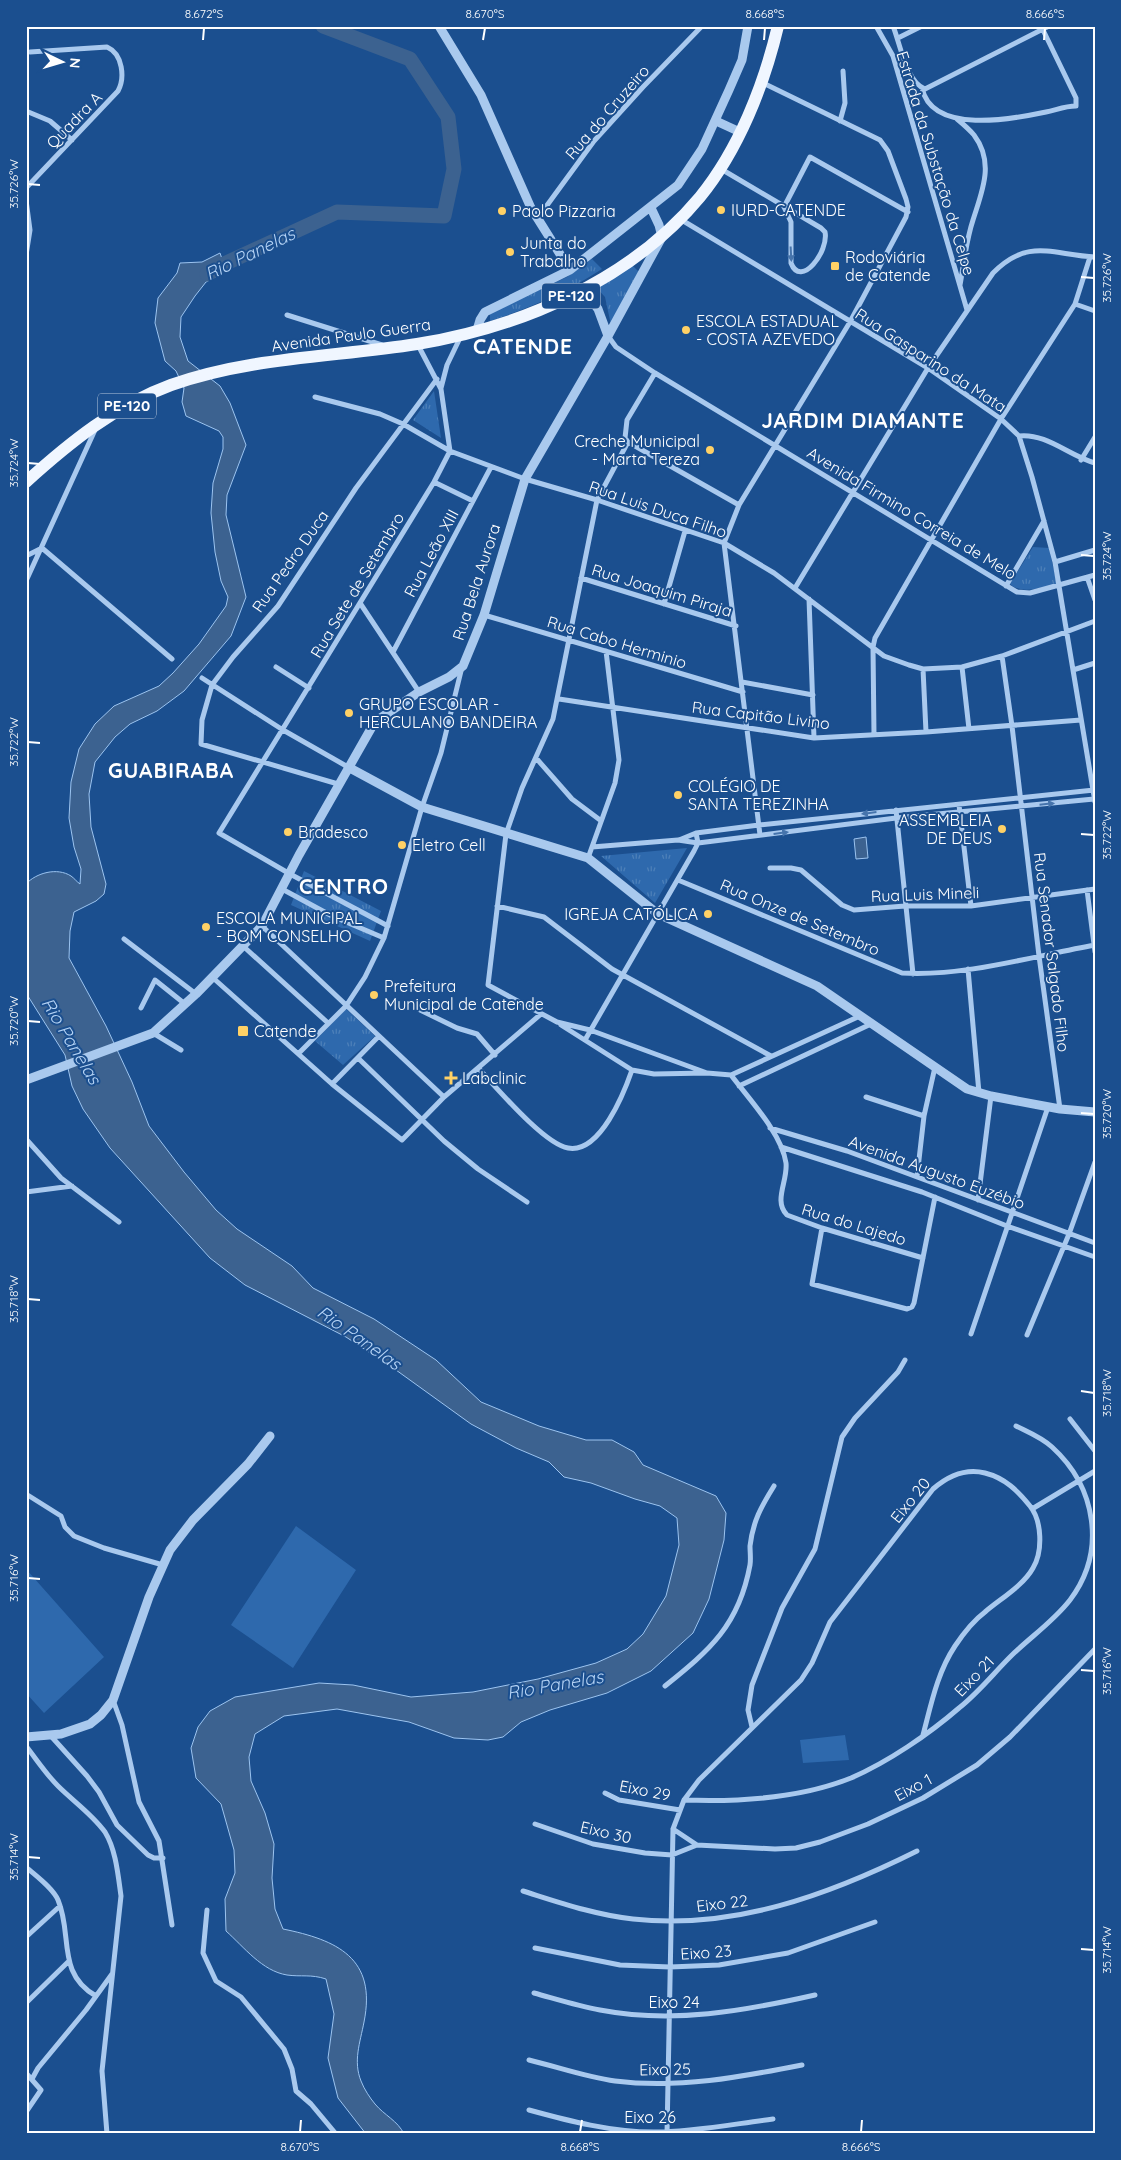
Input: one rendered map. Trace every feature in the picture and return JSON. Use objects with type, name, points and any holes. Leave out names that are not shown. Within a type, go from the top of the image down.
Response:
[{"type":"main road","name":"Avenida Paulo Guerra","points":[[98,425],[130,405],[168,386],[228,369],[417,344],[463,334],[521,318],[584,289],[662,237],[701,196],[720,169],[740,132],[761,82],[778,26]]},
{"type":"main road","name":"PE-120","points":[[26,482],[70,445],[98,425]]},
{"type":"street","points":[[439,26],[481,95],[537,219],[570,270]]},
{"type":"street","name":"Rua do Cruzeiro","points":[[537,219],[594,141],[702,26]]},
{"type":"street","points":[[477,330],[480,320],[488,310],[570,270],[678,185],[689,171],[716,121],[742,60],[748,26]]},
{"type":"street","name":"Estrada da Substação da Celpe","points":[[876,26],[893,56],[967,310]]},
{"type":"street","points":[[893,26],[908,69],[922,88],[926,99],[936,110],[948,117],[981,120],[1039,114],[1076,106],[1076,98],[1042,30]]},
{"type":"street","points":[[898,38],[922,26]]},
{"type":"street","points":[[922,88],[929,89],[1049,26]]},
{"type":"street","name":"Quadra A","points":[[26,188],[118,91],[122,82],[122,72],[118,59],[112,49],[98,47],[30,52]]},
{"type":"street","points":[[893,56],[902,53]]},
{"type":"street","points":[[840,121],[845,103],[843,71]]},
{"type":"street","points":[[760,835],[746,728],[736,626],[724,543],[739,505],[850,322],[898,235],[908,212],[906,199],[883,143],[875,136],[761,82]]},
{"type":"street","points":[[26,111],[50,120],[72,140]]},
{"type":"street","points":[[957,118],[978,142],[986,171],[983,193],[969,234],[960,286]]},
{"type":"street","points":[[716,121],[740,132]]},
{"type":"street","points":[[784,207],[810,157],[908,212]]},
{"type":"street","points":[[720,169],[784,207],[825,232],[825,247],[813,266],[806,270],[797,270],[793,268],[791,263],[791,222],[784,207]]},
{"type":"street","points":[[26,200],[30,230],[26,256]]},
{"type":"street","points":[[651,208],[659,224],[662,237]]},
{"type":"street","name":"Rua Gasparino da Mata","points":[[680,219],[928,368],[1002,419],[1019,436]]},
{"type":"street","name":"Rua Bela Aurora","points":[[26,1080],[152,1033],[196,994],[262,926],[338,784],[379,719],[419,692],[440,683],[463,666],[484,615],[525,479],[608,336],[662,237]]},
{"type":"street","points":[[795,588],[928,368],[1000,265],[1017,255],[1041,249],[1092,257],[1075,304],[1002,419],[877,635],[873,647],[874,735]]},
{"type":"street","points":[[584,289],[598,309],[608,336]]},
{"type":"street","points":[[1075,304],[1095,311]]},
{"type":"street","points":[[287,315],[388,347]]},
{"type":"street","points":[[441,389],[447,365],[463,334]]},
{"type":"street","name":"Avenida Firmino Correia de Melo","points":[[608,336],[616,347],[655,373],[1017,592],[1028,594],[1095,575]]},
{"type":"street","points":[[417,344],[441,389],[450,451]]},
{"type":"street","points":[[655,373],[627,420],[625,438],[628,442],[739,505]]},
{"type":"street","name":"Rua Pedro Duca","points":[[264,762],[201,744],[202,720],[212,685],[233,657],[278,606],[356,488],[437,380]]},
{"type":"street","name":"Rua Luis Duca Filho","points":[[315,397],[359,408],[403,424],[450,451],[491,467],[724,543],[760,564],[795,588],[873,647],[894,660],[923,668],[962,667],[1002,656],[1095,621]]},
{"type":"street","points":[[26,581],[98,425]]},
{"type":"street","points":[[592,847],[678,840],[698,843],[896,818],[960,814],[1094,800],[1055,562],[1019,436],[1038,437],[1081,460],[1095,464]]},
{"type":"street","points":[[1081,460],[1095,437]]},
{"type":"street","points":[[628,442],[597,500],[559,698],[548,734],[522,788],[506,834],[488,985],[557,1022],[632,1070],[654,1074],[707,1073],[731,1075],[860,1016]]},
{"type":"street","name":"Rua Sete de Setembro","points":[[290,874],[219,833],[434,482],[450,451]]},
{"type":"street","name":"Rua Leão XIII","points":[[393,652],[491,467]]},
{"type":"street","points":[[434,482],[473,501]]},
{"type":"street","points":[[1006,586],[1044,520]]},
{"type":"street","points":[[664,604],[685,530]]},
{"type":"street","points":[[26,556],[42,548]]},
{"type":"street","points":[[42,548],[172,659]]},
{"type":"street","points":[[1055,562],[1095,550]]},
{"type":"street","points":[[1087,577],[1095,600]]},
{"type":"street","name":"Rua Joaquim Piraja","points":[[581,578],[736,626]]},
{"type":"street","points":[[809,599],[814,738]]},
{"type":"street","points":[[360,603],[419,692]]},
{"type":"street","name":"Rua Cabo Herminio","points":[[484,615],[743,692]]},
{"type":"street","points":[[588,858],[619,768],[619,750],[606,651]]},
{"type":"street","name":"Rua Senador Salgado Filho","points":[[1002,656],[1060,1109]]},
{"type":"street","points":[[1073,670],[1095,663]]},
{"type":"street","points":[[299,1054],[346,1006],[365,977],[384,938],[422,808],[441,753],[463,666]]},
{"type":"street","points":[[276,667],[309,688]]},
{"type":"street","points":[[962,667],[968,729]]},
{"type":"street","points":[[923,668],[926,732]]},
{"type":"street","points":[[202,678],[283,730],[422,808],[588,858],[658,914],[817,986],[967,1089],[979,1094],[1048,1107],[1095,1112]]},
{"type":"street","points":[[742,682],[813,695]]},
{"type":"street","name":"Rua Capitão Livino","points":[[559,698],[814,738],[926,732],[1081,720]]},
{"type":"street","points":[[536,758],[572,799],[600,820]]},
{"type":"street","points":[[264,762],[338,784]]},
{"type":"street","points":[[678,840],[696,833],[759,825],[1093,791]]},
{"type":"street","points":[[959,805],[971,906]]},
{"type":"street","points":[[896,810],[913,974],[968,969],[1094,945]]},
{"type":"street","points":[[585,1040],[698,843],[696,833]]},
{"type":"street","name":"Rua Luis Mineli","points":[[770,868],[800,870],[842,905],[850,909],[905,906],[971,906],[1095,889]]},
{"type":"street","points":[[290,874],[388,926]]},
{"type":"street","name":"Rua Onze de Setembro","points":[[678,880],[902,973],[913,974]]},
{"type":"street","points":[[282,890],[332,916],[384,938]]},
{"type":"street","points":[[1087,890],[1095,952]]},
{"type":"street","points":[[497,906],[544,917],[623,975],[771,1056]]},
{"type":"street","points":[[262,926],[444,1097]]},
{"type":"street","points":[[124,939],[196,994]]},
{"type":"street","points":[[242,946],[328,1023]]},
{"type":"street","points":[[968,969],[979,1094]]},
{"type":"street","points":[[212,976],[332,1084],[402,1140],[444,1097],[495,1056],[541,1014]]},
{"type":"street","points":[[140,1008],[155,980],[184,1004]]},
{"type":"street","points":[[416,1008],[457,1028],[476,1034],[495,1056]]},
{"type":"street","points":[[557,1022],[590,1030],[707,1073]]},
{"type":"street","points":[[740,1086],[871,1024]]},
{"type":"street","points":[[152,1033],[180,1050]]},
{"type":"street","points":[[332,1084],[379,1036]]},
{"type":"street","points":[[358,1058],[422,1120],[478,1169],[527,1202]]},
{"type":"street","points":[[917,1176],[924,1116],[935,1068]]},
{"type":"street","points":[[479,1069],[532,1124],[558,1144],[568,1148],[577,1148],[592,1139],[613,1115],[632,1070]]},
{"type":"street","name":"Rua do Lajedo","points":[[731,1075],[770,1128],[781,1147],[786,1170],[781,1207],[787,1215],[822,1228],[923,1258]]},
{"type":"street","points":[[978,1200],[991,1096]]},
{"type":"street","points":[[866,1097],[924,1116]]},
{"type":"street","points":[[970,1334],[1048,1107]]},
{"type":"street","name":"Avenida Augusto Euzébio","points":[[770,1128],[847,1151],[1095,1243]]},
{"type":"street","points":[[26,1139],[50,1168],[119,1222]]},
{"type":"street","name":"Avenida Augusto Euzébio","points":[[781,1147],[860,1171],[935,1197],[1007,1226],[1095,1257]]},
{"type":"street","points":[[1027,1335],[1095,1162]]},
{"type":"street","points":[[26,1192],[72,1186]]},
{"type":"street","points":[[822,1228],[812,1284],[907,1309],[914,1304],[935,1197]]},
{"type":"street","points":[[752,1728],[748,1710],[752,1685],[782,1608],[815,1550],[842,1437],[855,1418],[898,1372],[905,1360]]},
{"type":"street","points":[[1070,1419],[1095,1451]]},
{"type":"street","name":"Eixo 21","points":[[684,1800],[764,1798],[820,1789],[872,1768],[923,1736],[960,1708],[1015,1652],[1063,1608],[1081,1583],[1089,1557],[1092,1528],[1089,1502],[1072,1469],[1052,1447],[1016,1426]]},
{"type":"street","points":[[26,1737],[61,1734],[90,1724],[101,1715],[113,1700],[146,1606],[163,1565],[179,1536],[227,1483],[248,1464],[270,1436]]},
{"type":"street","points":[[1032,1509],[1080,1482],[1095,1471]]},
{"type":"street","name":"Eixo 20","points":[[684,1800],[715,1763],[788,1695],[801,1680],[812,1663],[830,1622],[933,1488],[944,1478],[965,1472],[985,1473],[1010,1485],[1032,1509],[1039,1530],[1038,1552],[1033,1568],[1025,1578],[983,1613],[955,1646],[940,1674],[923,1736]]},
{"type":"street","points":[[665,1686],[704,1655],[732,1620],[741,1597],[750,1564],[750,1546],[757,1514],[774,1486]]},
{"type":"street","points":[[26,1494],[60,1516],[65,1527],[74,1536],[104,1548],[163,1565]]},
{"type":"street","name":"Eixo 1","points":[[697,1846],[775,1850],[796,1848],[820,1842],[868,1824],[923,1798],[977,1765],[992,1753],[1095,1649]]},
{"type":"street","points":[[113,1700],[122,1726],[138,1802],[159,1841],[172,1925]]},
{"type":"street","points":[[50,1735],[95,1787],[117,1825],[148,1855],[154,1858],[163,1858]]},
{"type":"street","points":[[26,1746],[57,1785],[105,1833],[112,1848],[121,1896],[102,2071],[107,2134]]},
{"type":"street","name":"Eixo 29","points":[[605,1793],[619,1800],[680,1810]]},
{"type":"street","points":[[667,2133],[673,1829],[684,1800]]},
{"type":"street","name":"Eixo 30","points":[[536,1824],[593,1844],[645,1853],[672,1855]]},
{"type":"street","points":[[673,1829],[697,1846]]},
{"type":"street","points":[[672,1855],[697,1846]]},
{"type":"street","name":"Eixo 22","points":[[523,1890],[607,1915],[634,1919],[672,1920],[731,1915],[792,1904],[871,1874],[916,1851]]},
{"type":"street","points":[[26,1867],[58,1898],[70,1967],[81,1986],[96,1996]]},
{"type":"street","points":[[26,1937],[60,1906]]},
{"type":"street","points":[[207,1910],[203,1953],[216,1981],[241,1997],[284,2048],[292,2069],[296,2091],[311,2104],[336,2134]]},
{"type":"street","name":"Eixo 23","points":[[535,1948],[611,1964],[670,1967],[719,1965],[776,1956],[875,1922]]},
{"type":"street","points":[[26,2003],[69,1962]]},
{"type":"street","points":[[34,2081],[38,2068],[96,1996],[112,1973]]},
{"type":"street","name":"Eixo 24","points":[[534,1993],[600,2010],[669,2017],[731,2012],[816,1995]]},
{"type":"street","name":"Eixo 25","points":[[529,2060],[614,2081],[667,2084],[738,2077],[802,2065]]},
{"type":"street","points":[[26,2073],[41,2090],[26,2112]]},
{"type":"street","name":"Eixo 26","points":[[528,2110],[560,2119],[613,2129],[667,2133],[773,2119]]},
{"type":"green space","points":[[592,259],[602,269],[548,299],[490,321],[490,313],[567,277]]},
{"type":"green space","points":[[630,263],[640,273],[611,325],[605,297],[595,286]]},
{"type":"green space","points":[[434,391],[441,438],[413,420]]},
{"type":"green space","points":[[1033,547],[1049,548],[1057,584],[1026,590],[1010,584]]},
{"type":"green space","points":[[687,848],[655,903],[601,856]]},
{"type":"green space","points":[[304,871],[381,911],[370,941],[291,905]]},
{"type":"green space","points":[[346,1009],[375,1036],[343,1065],[315,1041]]},
{"type":"green space","points":[[296,1526],[356,1570],[293,1668],[231,1625]]},
{"type":"green space","points":[[26,1569],[104,1657],[44,1713],[26,1693]]},
{"type":"green space","points":[[845,1735],[849,1760],[803,1763],[800,1740]]},
{"type":"water","points":[[220,253],[226,271],[206,282],[195,296],[181,317],[180,337],[188,361],[220,386],[230,403],[246,445],[227,495],[226,515],[246,597],[231,636],[184,691],[157,711],[130,724],[115,737],[95,762],[89,794],[91,827],[106,884],[104,894],[96,901],[74,912],[70,931],[69,958],[106,1026],[132,1082],[149,1126],[216,1210],[237,1229],[292,1266],[313,1288],[374,1319],[436,1360],[481,1402],[539,1426],[586,1440],[612,1440],[634,1452],[643,1465],[716,1496],[726,1513],[724,1540],[709,1599],[693,1633],[651,1671],[607,1693],[550,1710],[521,1722],[503,1737],[488,1740],[454,1738],[409,1722],[337,1709],[284,1716],[255,1734],[249,1757],[251,1781],[265,1813],[274,1844],[272,1878],[275,1909],[283,1929],[320,1939],[336,1946],[349,1956],[358,1967],[364,1982],[366,2000],[357,2059],[359,2074],[373,2102],[398,2125],[404,2134],[366,2134],[338,2098],[328,2058],[334,2014],[326,1979],[287,1975],[269,1969],[261,1964],[226,1931],[225,1899],[235,1873],[234,1850],[221,1804],[196,1778],[191,1748],[198,1727],[210,1711],[235,1697],[319,1683],[353,1685],[411,1697],[473,1692],[538,1679],[596,1663],[627,1649],[643,1634],[666,1596],[679,1545],[677,1518],[660,1506],[591,1483],[564,1477],[549,1462],[516,1448],[471,1424],[346,1337],[245,1285],[210,1258],[110,1148],[83,1109],[72,1086],[65,1055],[26,993],[26,884],[41,874],[59,872],[71,876],[80,884],[81,869],[74,847],[69,818],[71,782],[79,749],[95,724],[114,706],[159,686],[173,673],[199,644],[226,606],[228,597],[221,581],[215,552],[211,513],[213,483],[223,449],[223,437],[219,431],[186,416],[182,402],[184,388],[176,371],[165,361],[155,323],[158,298],[177,273],[180,263],[202,262]]},
{"type":"water","points":[[866,837],[868,858],[856,859],[854,839]]},
{"type":"waterway","name":"Rio Panelas","points":[[207,274],[224,264],[337,212],[444,216],[454,169],[448,117],[410,59],[323,26]]},
{"type":"place","name":"IURD-CATENDE","points":[[721,210]]},
{"type":"place","name":"Paolo Pizzaria","points":[[502,211]]},
{"type":"place","name":"Junta do Trabalho","points":[[510,252]]},
{"type":"place","name":"Rodoviária de Catende","points":[[835,266]]},
{"type":"place","name":"ESCOLA ESTADUAL - COSTA AZEVEDO","points":[[686,330]]},
{"type":"place","name":"Creche Municipal - Marta Tereza","points":[[710,450]]},
{"type":"place","name":"GRUPO ESCOLAR - HERCULANO BANDEIRA","points":[[349,713]]},
{"type":"place","name":"COLÉGIO DE SANTA TEREZINHA","points":[[678,795]]},
{"type":"place","name":"ASSEMBLEIA DE DEUS","points":[[1002,829]]},
{"type":"place","name":"Bradesco","points":[[288,832]]},
{"type":"place","name":"Eletro Cell","points":[[402,845]]},
{"type":"place","name":"IGREJA CATÓLICA","points":[[708,914]]},
{"type":"place","name":"ESCOLA MUNICIPAL - BOM CONSELHO","points":[[206,927]]},
{"type":"place","name":"Prefeitura Municipal de Catende","points":[[374,995]]},
{"type":"place","name":"Catende","points":[[243,1031]]},
{"type":"place","name":"Labclinic","points":[[451,1078]]},
{"type":"district","name":"CATENDE","points":[[523,347]]},
{"type":"district","name":"JARDIM DIAMANTE","points":[[863,421]]},
{"type":"district","name":"GUABIRABA","points":[[171,771]]},
{"type":"district","name":"CENTRO","points":[[344,887]]}]
